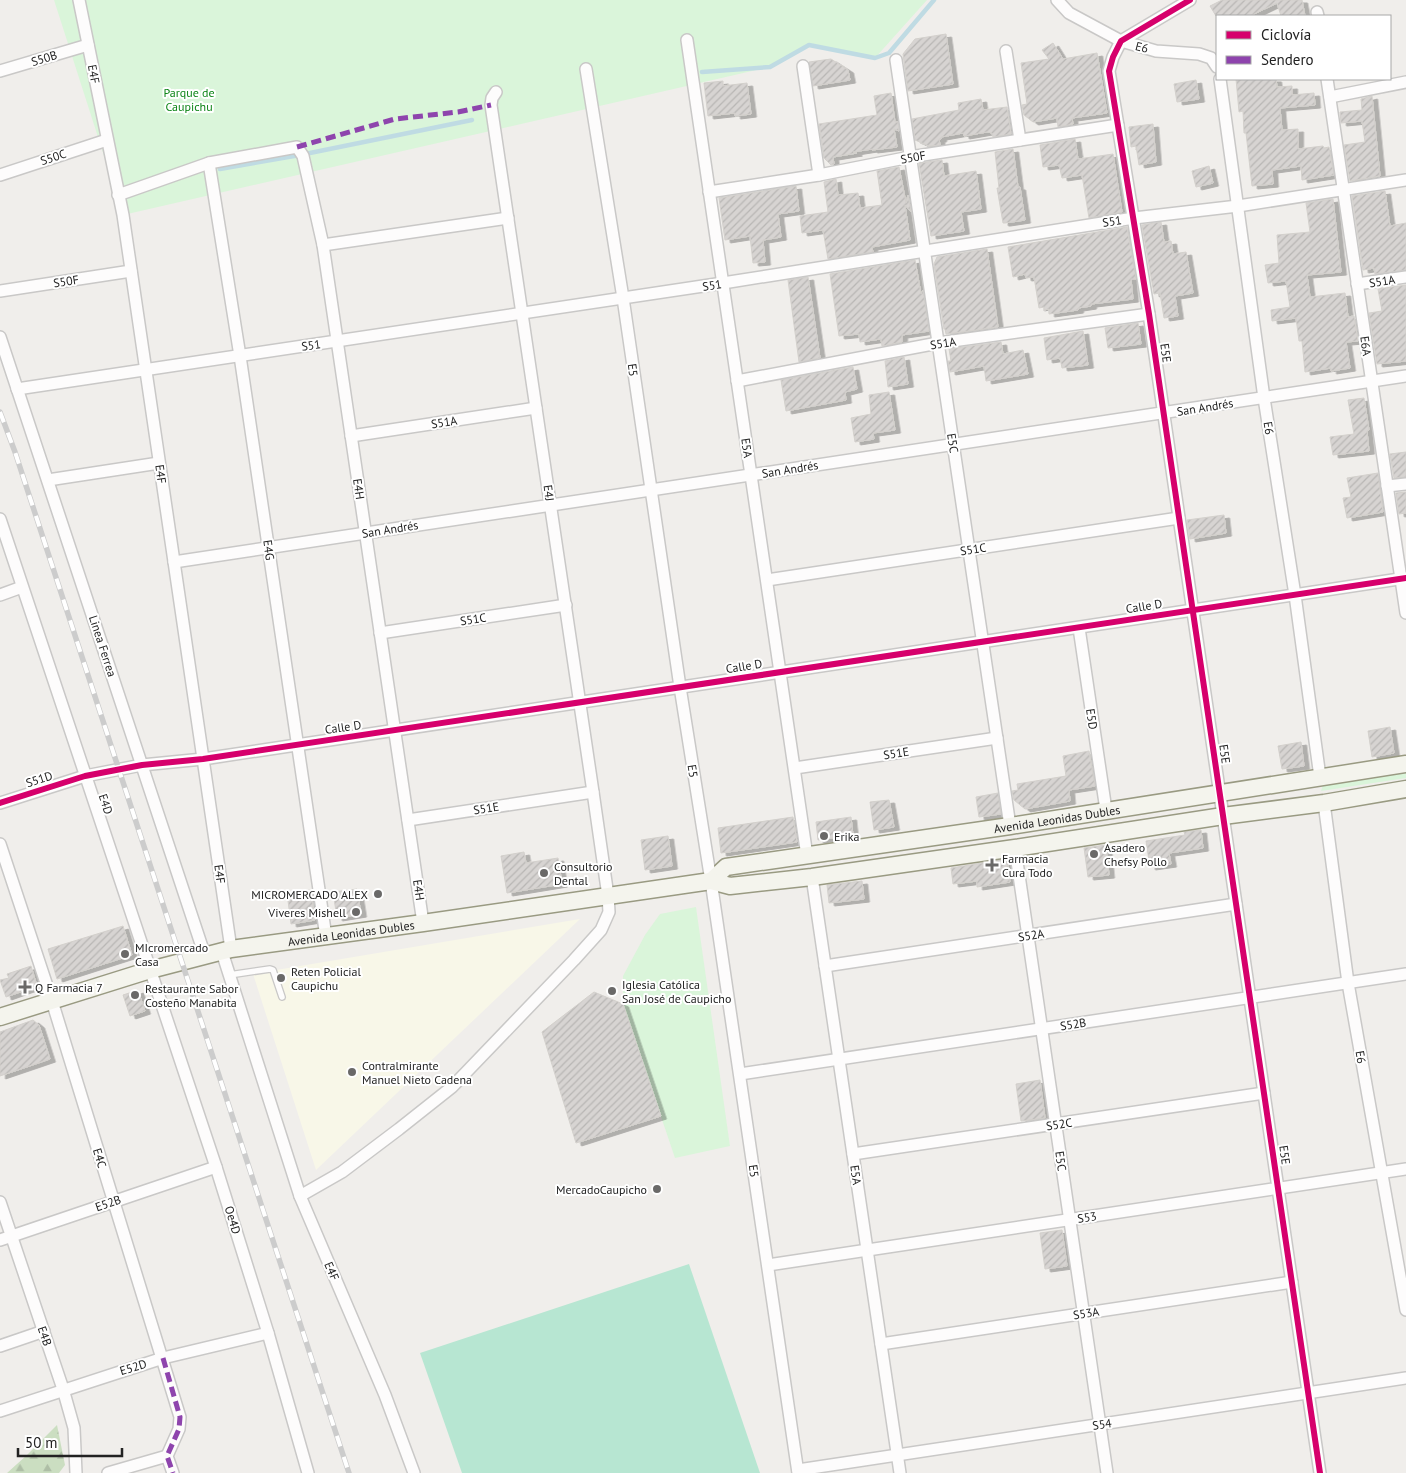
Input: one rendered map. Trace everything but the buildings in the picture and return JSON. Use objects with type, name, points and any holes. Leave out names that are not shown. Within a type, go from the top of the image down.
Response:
[{"type":"main road","name":"Avenida Leonidas Dubles","points":[[711,881],[726,867],[1010,826],[1406,764]]},
{"type":"main road","name":"Avenida Leonidas Dubles","points":[[0,1018],[150,970],[226,951],[711,881],[730,886],[812,876],[1406,790]]},
{"type":"street","name":"E4F","points":[[79,0],[118,195],[131,271],[203,759],[229,975],[300,1196],[385,1395],[414,1473]]},
{"type":"street","name":"E6","points":[[1057,0],[1069,13],[1121,41],[1156,51],[1199,54],[1211,58],[1216,65]]},
{"type":"street","points":[[1121,41],[1190,0]]},
{"type":"street","name":"E5A","points":[[687,40],[808,856]]},
{"type":"street","name":"E5E","points":[[1121,41],[1113,56],[1109,70],[1150,314],[1320,1473]]},
{"type":"street","name":"S50B","points":[[0,71],[88,45]]},
{"type":"street","points":[[1006,51],[1020,140]]},
{"type":"street","name":"E5C","points":[[896,60],[1010,826]]},
{"type":"street","points":[[803,66],[819,175]]},
{"type":"street","name":"E5","points":[[586,69],[623,298],[798,1471]]},
{"type":"street","name":"E6","points":[[1220,80],[1264,398],[1295,595],[1320,777]]},
{"type":"street","name":"E6A","points":[[1327,80],[1387,486],[1404,579],[1406,613]]},
{"type":"street","points":[[1330,97],[1406,82]]},
{"type":"street","name":"E4J","points":[[300,1196],[342,1172],[452,1087],[574,960],[600,930],[609,912],[566,605],[491,105],[492,98],[496,92]]},
{"type":"street","name":"S50F","points":[[709,192],[819,175],[910,157],[1118,125]]},
{"type":"street","name":"S50C","points":[[0,175],[107,140]]},
{"type":"street","name":"E4H","points":[[209,163],[297,147],[304,160],[323,245],[424,923]]},
{"type":"street","points":[[118,195],[209,163]]},
{"type":"street","name":"E4G","points":[[209,163],[240,356],[326,937]]},
{"type":"street","name":"S51","points":[[17,389],[723,283],[1134,218],[1238,206],[1406,180]]},
{"type":"street","points":[[323,245],[508,218]]},
{"type":"street","name":"S50F","points":[[0,291],[131,271]]},
{"type":"street","name":"S51A","points":[[1357,284],[1406,277]]},
{"type":"street","name":"S51A","points":[[737,381],[938,343],[1150,314]]},
{"type":"street","name":"Linea Ferrea","points":[[0,337],[205,956]]},
{"type":"street","name":"San Andrés","points":[[174,562],[1406,376]]},
{"type":"street","name":"S51A","points":[[351,436],[536,408]]},
{"type":"street","points":[[48,480],[160,463]]},
{"type":"street","points":[[1387,486],[1406,484]]},
{"type":"street","name":"S51C","points":[[767,580],[1179,518]]},
{"type":"street","name":"E4D","points":[[0,520],[150,970]]},
{"type":"street","name":"Calle D","points":[[85,776],[142,764],[203,759],[1404,579]]},
{"type":"street","points":[[0,594],[22,587]]},
{"type":"street","name":"S51C","points":[[380,633],[566,605]]},
{"type":"street","name":"E5D","points":[[1079,628],[1106,810]]},
{"type":"street","name":"S51E","points":[[795,768],[997,738]]},
{"type":"street","name":"S51D","points":[[0,803],[85,776]]},
{"type":"street","name":"S51E","points":[[408,820],[593,792]]},
{"type":"street","name":"E6","points":[[1324,803],[1348,983],[1406,1310]]},
{"type":"street","name":"E4C","points":[[0,844],[52,1001],[180,1418],[179,1429],[167,1456]]},
{"type":"street","name":"E5C","points":[[1015,848],[1107,1473]]},
{"type":"street","name":"E5A","points":[[812,876],[900,1473]]},
{"type":"street","name":"S52A","points":[[825,966],[1236,904]]},
{"type":"street","name":"Oe4D","points":[[150,970],[216,1167],[268,1333],[308,1473]]},
{"type":"street","name":"S52B","points":[[740,1074],[1406,974]]},
{"type":"street","name":"S52C","points":[[853,1154],[1264,1093]]},
{"type":"street","name":"E52B","points":[[0,1240],[216,1167]]},
{"type":"street","name":"S53","points":[[768,1264],[1406,1169]]},
{"type":"street","name":"E4B","points":[[0,1202],[63,1389],[74,1428],[76,1473]]},
{"type":"street","name":"S53A","points":[[881,1344],[1292,1282]]},
{"type":"street","points":[[0,1346],[44,1331]]},
{"type":"street","name":"E52D","points":[[0,1410],[163,1358],[268,1333]]},
{"type":"street","name":"S54","points":[[798,1471],[1406,1378]]},
{"type":"street","points":[[108,1473],[167,1456],[173,1473]]},
{"type":"lane","points":[[229,975],[274,970],[282,997]]},
{"type":"shaded area","name":"Contralmirante Manuel Nieto Cadena","points":[[580,919],[316,1170],[253,974]]},
{"type":"green space","name":"Parque de Caupichu","points":[[54,0],[927,0],[875,58],[809,45],[770,67],[123,215]]},
{"type":"green space","points":[[1406,772],[1406,778],[1321,791],[1323,785]]},
{"type":"green space","points":[[696,907],[730,1146],[675,1158],[623,1004],[623,976],[645,935],[660,914]]},
{"type":"green space","points":[[689,1264],[760,1473],[462,1473],[420,1353]]},
{"type":"green space","points":[[57,1425],[65,1465],[59,1473],[7,1473],[27,1455]]},
{"type":"waterway","points":[[702,72],[770,67],[809,45],[875,58],[889,53],[934,0]]},
{"type":"waterway","points":[[305,154],[472,120]]},
{"type":"waterway","points":[[220,169],[300,155]]},
{"type":"railway","points":[[0,412],[15,452],[349,1473]]},
{"type":"marked path","points":[[297,147],[395,119],[458,112],[491,105]]},
{"type":"marked path","points":[[163,1358],[180,1417],[179,1429],[167,1456],[173,1473]]},
{"type":"cycle path","points":[[1190,0],[1121,41],[1109,71],[1149,314],[1320,1473]]},
{"type":"cycle path","points":[[0,803],[85,776],[142,765],[203,759],[1406,578]]},
{"type":"place","name":"Erika","points":[[824,836]]},
{"type":"place","name":"Asadero Chefsy Pollo","points":[[1094,854]]},
{"type":"place","name":"Farmacia Cura Todo","points":[[992,865]]},
{"type":"place","name":"Consultorio Dental","points":[[544,873]]},
{"type":"place","name":"MICROMERCADO ALEX","points":[[378,894]]},
{"type":"place","name":"Viveres Mishell","points":[[356,912]]},
{"type":"place","name":"MIcromercado Casa","points":[[125,954]]},
{"type":"place","name":"Reten Policial Caupichu","points":[[281,978]]},
{"type":"place","name":"Q Farmacia 7","points":[[25,987]]},
{"type":"place","name":"Iglesia Católica San José de Caupicho","points":[[612,991]]},
{"type":"place","name":"Restaurante Sabor Costeño Manabita","points":[[135,995]]},
{"type":"place","name":"Contralmirante Manuel Nieto Cadena","points":[[352,1072]]},
{"type":"place","name":"MercadoCaupicho","points":[[657,1189]]}]
